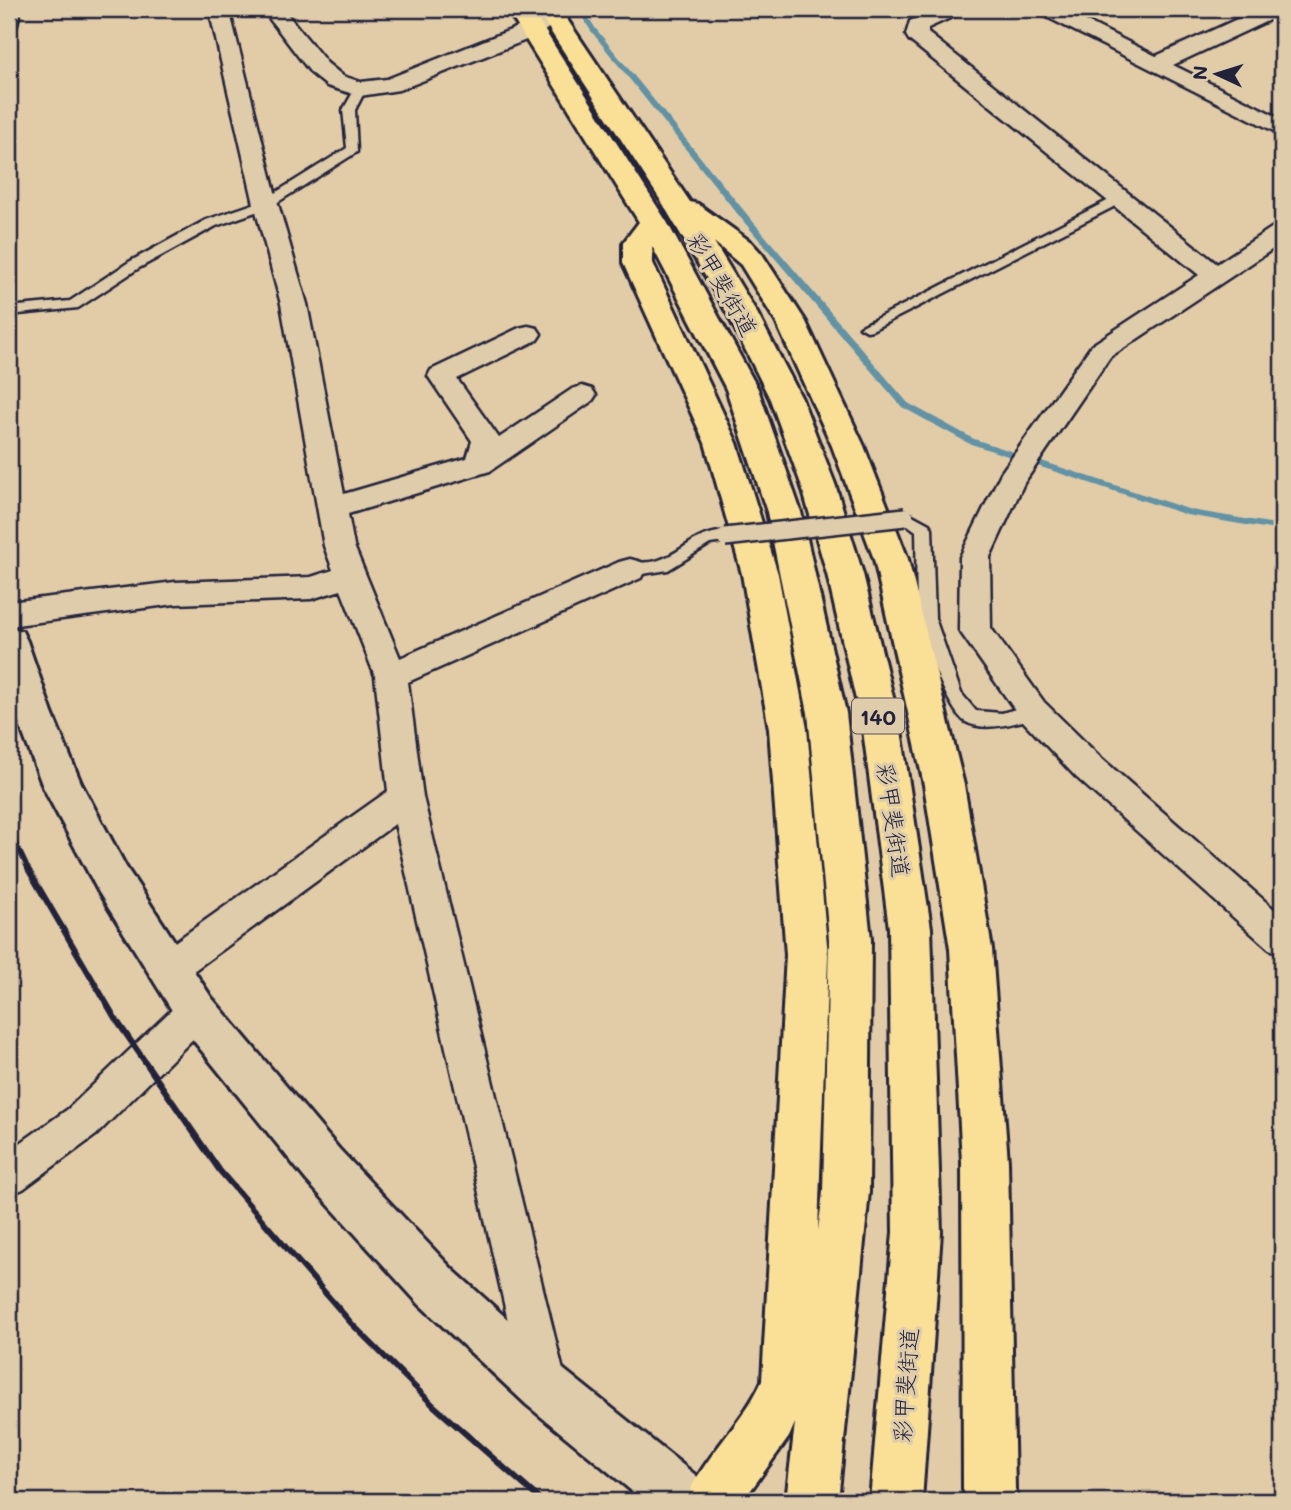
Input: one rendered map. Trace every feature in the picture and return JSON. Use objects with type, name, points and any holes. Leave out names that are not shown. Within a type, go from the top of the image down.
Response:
[{"type":"highway","name":"彩甲斐街道","points":[[544,14],[664,211],[742,313],[786,400],[818,484],[845,574],[882,730],[910,928],[917,1232],[896,1501]]},
{"type":"highway","name":"彩甲斐街道","points":[[664,211],[742,389],[784,512],[827,713],[850,939],[846,1192],[812,1501]]},
{"type":"highway","points":[[711,1501],[771,1419],[787,1382],[807,955],[788,729],[760,574],[721,443],[638,263],[637,243],[664,211],[741,248],[752,260],[791,322],[848,446],[891,559],[944,785],[971,949],[985,1162],[989,1489],[993,1501]]},
{"type":"street","points":[[9,24],[11,9]]},
{"type":"street","points":[[219,9],[266,204],[295,304],[339,546],[391,676],[406,797],[545,1387]]},
{"type":"street","points":[[272,9],[319,68],[335,81],[360,89],[391,85],[544,14]]},
{"type":"street","points":[[954,9],[917,25],[917,35],[1215,275]]},
{"type":"street","points":[[1046,9],[1282,128]]},
{"type":"street","points":[[1157,64],[1275,9]]},
{"type":"street","points":[[1282,232],[1101,351],[1011,480],[975,557],[975,630],[1033,711],[1088,766],[1282,938]]},
{"type":"street","points":[[480,464],[486,440],[441,376],[528,334]]},
{"type":"street","points":[[332,508],[480,464],[582,395]]},
{"type":"street","points":[[391,676],[630,570]]},
{"type":"street","points":[[9,614],[175,593],[311,588],[350,576]]},
{"type":"street","points":[[9,641],[33,713],[63,787],[112,879],[196,1011],[333,1175],[436,1287],[545,1387],[685,1501]]},
{"type":"street","points":[[168,968],[406,797]]},
{"type":"street","points":[[9,1175],[82,1122],[196,1011]]},
{"type":"lane","points":[[9,311],[73,305],[134,265],[211,223],[266,204],[353,149],[349,110],[360,89]]},
{"type":"lane","points":[[867,327],[1119,199]]},
{"type":"lane","points":[[630,570],[662,566],[707,539],[905,517],[924,528],[927,618],[954,695],[971,717],[1002,720],[1033,711]]},
{"type":"waterway","points":[[580,9],[593,30],[747,220],[905,405],[971,441],[1190,513],[1282,528]]},
{"type":"railway","points":[[9,829],[28,869]]},
{"type":"railway","points":[[28,869],[115,1018],[220,1171],[352,1324],[434,1406],[542,1501]]}]
